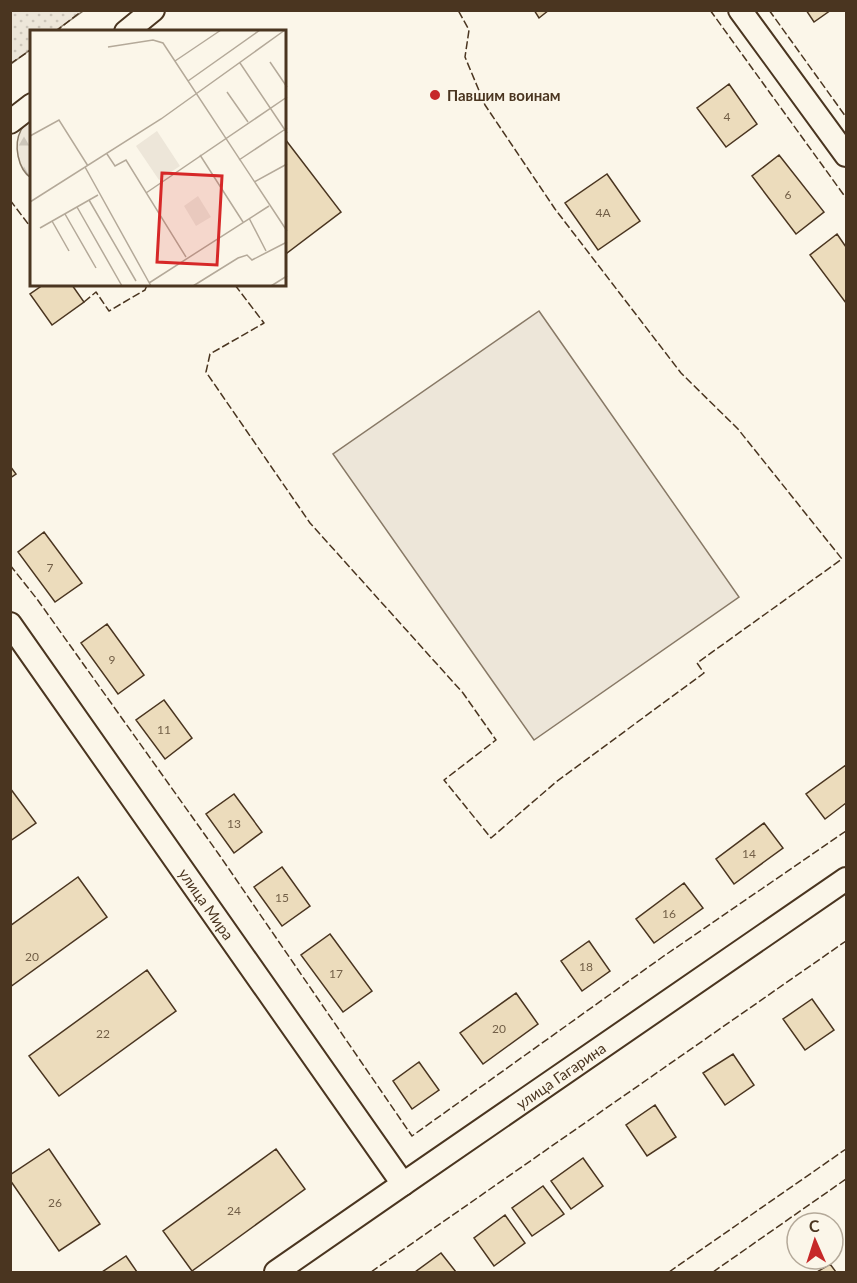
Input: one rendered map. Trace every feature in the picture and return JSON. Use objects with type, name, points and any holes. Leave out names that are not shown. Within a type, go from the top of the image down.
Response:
[{"type":"street","points":[[128,30],[153,10]]},
{"type":"street","points":[[740,10],[846,155]]},
{"type":"street","points":[[10,122],[30,107]]},
{"type":"street","name":"улица Мира","points":[[10,624],[403,1184]]},
{"type":"street","name":"улица Гагарина","points":[[276,1272],[846,879]]},
{"type":"green space","points":[[11,10],[83,10],[56,30],[30,30],[30,50],[11,64]]},
{"type":"green space","points":[[30,122],[30,177],[20,163],[17,149],[19,136],[24,126]]},
{"type":"green space","points":[[539,311],[739,597],[534,740],[333,454]]},
{"type":"building","points":[[534,10],[549,10],[539,18]]},
{"type":"building","points":[[806,10],[831,10],[814,22]]},
{"type":"building","points":[[729,84],[757,124],[726,147],[697,108]]},
{"type":"building","points":[[286,140],[341,212],[286,252]]},
{"type":"building","points":[[779,155],[824,212],[796,234],[752,176]]},
{"type":"building","points":[[607,174],[640,221],[598,250],[565,203]]},
{"type":"building","points":[[837,234],[846,247],[846,303],[810,255]]},
{"type":"building","points":[[42,286],[73,286],[84,302],[52,325],[30,294]]},
{"type":"building","points":[[10,466],[16,474],[10,478]]},
{"type":"building","points":[[44,532],[82,583],[55,602],[18,552]]},
{"type":"building","points":[[107,624],[144,675],[118,694],[81,643]]},
{"type":"building","points":[[164,700],[192,738],[165,759],[136,720]]},
{"type":"building","points":[[846,765],[846,803],[825,819],[806,794]]},
{"type":"building","points":[[10,788],[36,823],[10,841]]},
{"type":"building","points":[[234,794],[262,832],[234,853],[206,814]]},
{"type":"building","points":[[764,823],[783,848],[734,884],[716,859]]},
{"type":"building","points":[[282,867],[310,906],[282,926],[254,887]]},
{"type":"building","points":[[78,877],[107,917],[10,987],[10,926]]},
{"type":"building","points":[[684,883],[703,908],[654,943],[636,919]]},
{"type":"building","points":[[330,934],[372,991],[343,1012],[301,955]]},
{"type":"building","points":[[589,941],[610,971],[582,991],[561,961]]},
{"type":"building","points":[[147,970],[176,1011],[59,1096],[29,1056]]},
{"type":"building","points":[[516,993],[538,1024],[483,1064],[460,1033]]},
{"type":"building","points":[[812,999],[834,1030],[805,1050],[783,1019]]},
{"type":"building","points":[[733,1054],[754,1085],[725,1105],[703,1073]]},
{"type":"building","points":[[419,1062],[439,1090],[412,1109],[393,1081]]},
{"type":"building","points":[[655,1105],[676,1137],[647,1156],[626,1125]]},
{"type":"building","points":[[49,1149],[100,1224],[59,1251],[10,1180],[10,1175]]},
{"type":"building","points":[[276,1149],[305,1189],[192,1271],[163,1231]]},
{"type":"building","points":[[583,1158],[603,1186],[571,1209],[551,1181]]},
{"type":"building","points":[[543,1186],[564,1214],[532,1236],[512,1208]]},
{"type":"building","points":[[505,1215],[525,1243],[494,1266],[474,1238]]},
{"type":"building","points":[[441,1253],[456,1272],[415,1272]]},
{"type":"building","points":[[126,1256],[137,1272],[102,1272]]},
{"type":"fence","points":[[58,30],[83,10]]},
{"type":"fence","points":[[236,286],[264,323],[210,354],[206,372],[310,523],[463,693],[496,740],[444,780],[491,838],[556,782],[704,673],[697,663],[842,559],[738,429],[681,373],[555,209],[485,105],[465,57],[469,30],[458,10]]},
{"type":"fence","points":[[710,10],[846,198]]},
{"type":"fence","points":[[769,10],[846,117]]},
{"type":"fence","points":[[10,64],[30,50]]},
{"type":"fence","points":[[10,200],[30,226]]},
{"type":"fence","points":[[84,302],[96,292],[109,311],[145,290],[147,286]]},
{"type":"fence","points":[[10,565],[37,599],[220,856],[412,1136],[661,958],[846,831]]},
{"type":"fence","points":[[371,1272],[846,941]]},
{"type":"fence","points":[[669,1272],[846,1149]]},
{"type":"fence","points":[[713,1272],[846,1179]]},
{"type":"place","name":"Павшим воинам","points":[[435,95]]}]
